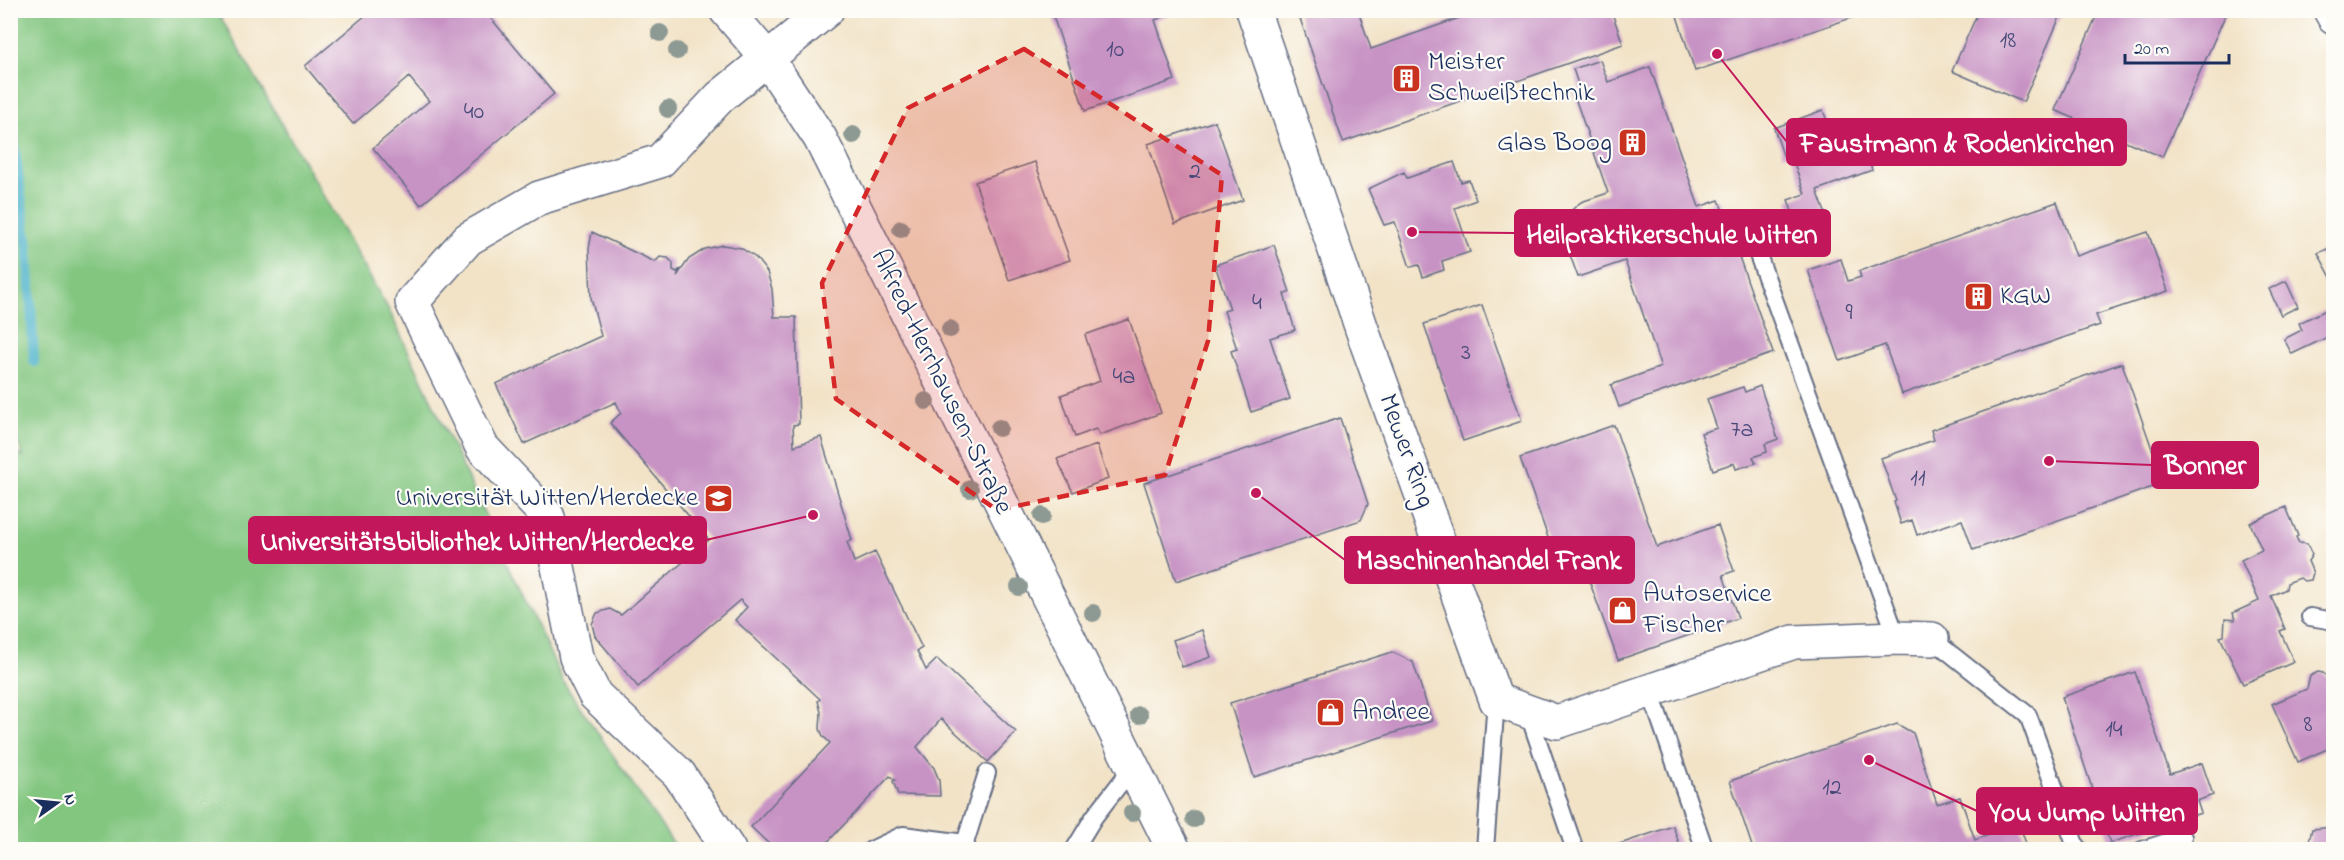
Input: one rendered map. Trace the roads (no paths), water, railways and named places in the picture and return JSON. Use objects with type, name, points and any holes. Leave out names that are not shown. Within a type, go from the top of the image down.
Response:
[{"type":"street","name":"Alfred-Herrhausen-Straße","points":[[726,10],[767,58],[820,138],[1174,849]]},
{"type":"street","points":[[729,849],[679,774],[595,695],[576,657],[548,517],[482,447],[412,302],[468,239],[539,198],[660,161],[720,97],[827,10]]},
{"type":"street","name":"Mewer Ring","points":[[1253,10],[1367,344],[1496,700]]},
{"type":"street","points":[[2330,10],[2334,17]]},
{"type":"street","points":[[1496,700],[1557,723],[1794,642],[1932,639]]},
{"type":"lane","points":[[1749,230],[1897,638]]},
{"type":"lane","points":[[2310,617],[2334,621]]},
{"type":"lane","points":[[1932,639],[2028,715],[2076,848],[2080,849]]},
{"type":"lane","points":[[1650,691],[1705,849]]},
{"type":"lane","points":[[1485,849],[1496,700]]},
{"type":"lane","points":[[1528,712],[1575,849]]},
{"type":"lane","points":[[1074,849],[1132,768]]},
{"type":"lane","points":[[871,849],[903,836],[966,847],[987,773]]},
{"type":"lane","points":[[2142,849],[2182,837]]},
{"type":"waterway","points":[[10,115],[28,247],[34,362]]},
{"type":"place","name":"Faustmann & Rodenkirchen","points":[[1717,54]]},
{"type":"place","name":"Meister Schweißtechnik","points":[[1407,78]]},
{"type":"place","name":"Glas Boog","points":[[1633,143]]},
{"type":"place","name":"Heilpraktikerschule Witten","points":[[1412,232]]},
{"type":"place","name":"KGW","points":[[1979,296]]},
{"type":"place","name":"Bonner","points":[[2049,461]]},
{"type":"place","name":"Maschinenhandel Frank","points":[[1256,493]]},
{"type":"place","name":"Universität Witten/Herdecke","points":[[719,498]]},
{"type":"place","name":"Universitätsbibliothek Witten/Herdecke","points":[[813,515]]},
{"type":"place","name":"Autoservice Fischer","points":[[1622,610]]},
{"type":"place","name":"Andree","points":[[1331,712]]},
{"type":"place","name":"You Jump Witten","points":[[1869,760]]}]
